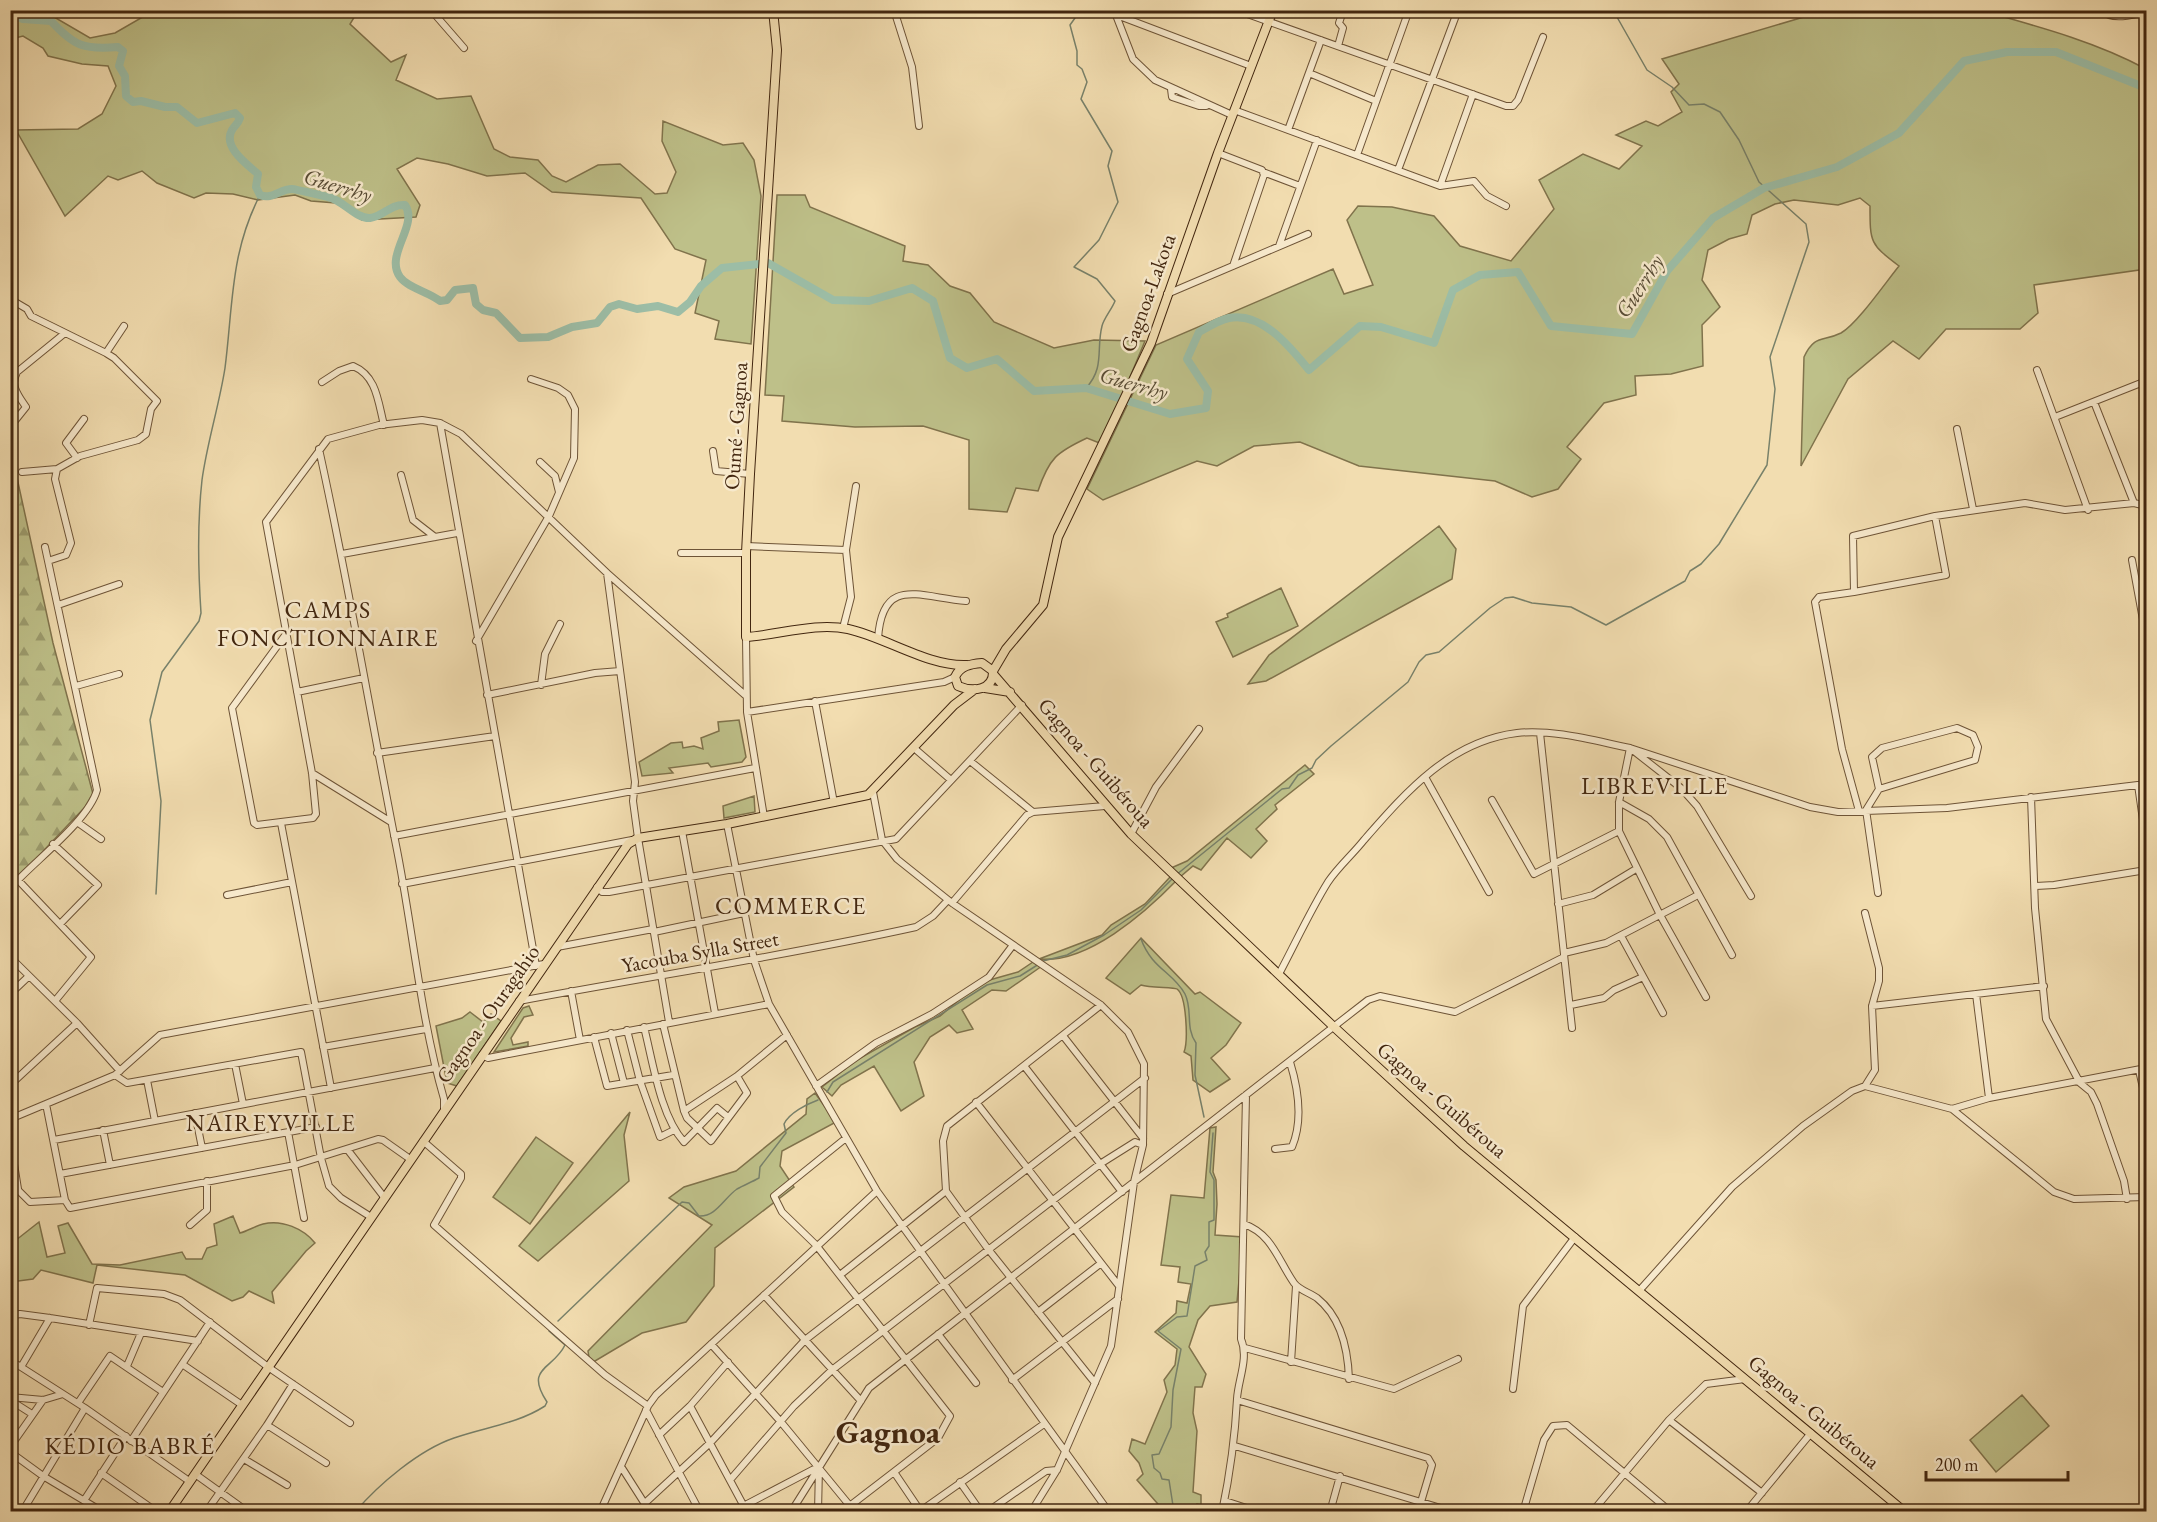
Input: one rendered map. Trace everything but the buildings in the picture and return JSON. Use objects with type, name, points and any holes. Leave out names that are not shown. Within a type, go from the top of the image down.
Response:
[{"type":"main road","name":"Oumé - Gagnoa","points":[[746,637],[746,549],[777,50],[773,10]]},
{"type":"main road","name":"Gagnoa-Lakota","points":[[957,682],[959,670],[995,656],[1011,642],[1043,606],[1059,533],[1151,343],[1218,153],[1273,10]]},
{"type":"main road","points":[[746,637],[843,628],[946,664],[987,665],[994,673]]},
{"type":"main road","name":"Gagnoa-Lakota","points":[[985,688],[1011,642]]},
{"type":"main road","points":[[946,664],[957,682],[975,689],[985,688],[1012,693]]},
{"type":"main road","name":"Gagnoa - Guibéroua","points":[[994,673],[1131,834],[1334,1027],[1456,1139],[1905,1512]]},
{"type":"main road","points":[[954,705],[957,682]]},
{"type":"main road","points":[[635,839],[728,824],[868,795],[954,705],[975,689]]},
{"type":"main road","name":"Gagnoa - Ouragahio","points":[[169,1512],[519,1001],[540,965],[557,947],[597,886],[635,839]]},
{"type":"street","points":[[431,10],[464,48]]},
{"type":"street","points":[[894,10],[912,67],[919,126]]},
{"type":"street","points":[[1236,10],[1499,105],[1513,106],[1518,100],[1542,37]]},
{"type":"street","points":[[1357,154],[1409,10]]},
{"type":"street","points":[[1398,170],[1458,10]]},
{"type":"street","points":[[2100,10],[2116,17],[2146,12]]},
{"type":"street","points":[[1338,46],[1343,33],[1343,28],[1339,24],[1343,11]]},
{"type":"street","points":[[1114,12],[1251,66]]},
{"type":"street","points":[[1114,12],[1133,59],[1155,80],[1171,89],[1207,106],[1288,130],[1440,186],[1474,181],[1487,196],[1506,206]]},
{"type":"street","points":[[1288,130],[1320,40]]},
{"type":"street","points":[[1308,73],[1376,101]]},
{"type":"street","points":[[1440,186],[1473,94]]},
{"type":"street","points":[[1279,246],[1317,140]]},
{"type":"street","points":[[1218,153],[1300,186]]},
{"type":"street","points":[[1233,266],[1263,172]]},
{"type":"street","points":[[1167,294],[1308,234]]},
{"type":"street","points":[[10,299],[27,309],[31,316],[114,358],[157,401],[151,409],[146,434],[138,440],[77,458],[57,469],[22,472]]},
{"type":"street","points":[[106,353],[124,326]]},
{"type":"street","points":[[10,427],[26,407],[15,389],[13,381],[17,372],[65,333]]},
{"type":"street","points":[[322,382],[339,371],[353,366],[361,369],[373,383],[384,425]]},
{"type":"street","points":[[2037,370],[2088,510]]},
{"type":"street","points":[[476,641],[549,516],[574,458],[575,409],[568,395],[558,388],[531,380]]},
{"type":"street","points":[[2055,417],[2146,381]]},
{"type":"street","points":[[2094,402],[2134,503]]},
{"type":"street","points":[[77,458],[66,443],[84,419]]},
{"type":"street","points":[[286,634],[232,708],[254,823],[257,825],[315,816],[312,773],[267,522],[328,439],[384,425],[422,420],[440,423],[461,434],[607,573],[745,695]]},
{"type":"street","points":[[10,1119],[118,1073],[160,1035],[540,965],[476,641],[440,423]]},
{"type":"street","points":[[1957,429],[1973,509]]},
{"type":"street","points":[[319,449],[342,554],[394,836],[426,1029],[444,1099],[444,1109]]},
{"type":"street","points":[[713,451],[716,471],[750,474]]},
{"type":"street","points":[[540,462],[555,476],[559,492]]},
{"type":"street","points":[[48,561],[66,555],[71,543],[55,479],[57,469]]},
{"type":"street","points":[[401,475],[413,520],[435,537]]},
{"type":"street","points":[[843,628],[851,597],[846,550],[856,486]]},
{"type":"street","points":[[1854,592],[1853,536],[1935,516],[2025,503],[2065,510],[2088,510],[2134,503],[2146,506]]},
{"type":"street","points":[[1878,893],[1862,810],[1842,749],[1815,602],[1819,597],[1946,575],[1935,516]]},
{"type":"street","points":[[342,554],[457,533]]},
{"type":"street","points":[[45,547],[97,790],[93,802],[77,822],[18,880],[91,957],[55,1001]]},
{"type":"street","points":[[681,554],[746,549],[846,550]]},
{"type":"street","points":[[2132,560],[2146,636]]},
{"type":"street","points":[[607,573],[635,789],[633,801],[635,839],[646,885],[661,975],[673,1075],[684,1111],[711,1141],[747,1093],[737,1076]]},
{"type":"street","points":[[58,604],[119,584]]},
{"type":"street","points":[[878,639],[880,617],[886,604],[891,600],[920,594],[966,601]]},
{"type":"street","points":[[541,685],[545,654],[560,624]]},
{"type":"street","points":[[746,637],[745,695],[754,768],[764,817]]},
{"type":"street","points":[[487,695],[595,673],[620,671]]},
{"type":"street","points":[[76,687],[119,674]]},
{"type":"street","points":[[297,692],[364,678]]},
{"type":"street","points":[[747,712],[944,682],[957,682]]},
{"type":"street","points":[[815,702],[834,803]]},
{"type":"street","points":[[597,886],[602,892],[609,892],[896,839],[1022,705]]},
{"type":"street","points":[[1862,810],[1879,789],[1972,762],[1978,753],[1973,735],[1958,728],[1882,748],[1872,757],[1879,789]]},
{"type":"street","points":[[1131,834],[1156,788],[1199,729]]},
{"type":"street","points":[[1279,974],[1329,880],[1425,777],[1456,754],[1479,742],[1520,733],[1540,733],[1630,748],[1810,807],[1838,812],[1947,808],[2146,784]]},
{"type":"street","points":[[1540,733],[1572,1028]]},
{"type":"street","points":[[377,753],[495,736]]},
{"type":"street","points":[[914,748],[951,780]]},
{"type":"street","points":[[1630,748],[1619,802],[1619,831],[1660,915],[1706,997]]},
{"type":"street","points":[[1630,748],[1681,788],[1697,806],[1751,896]]},
{"type":"street","points":[[970,761],[1033,812],[1106,806]]},
{"type":"street","points":[[394,836],[754,768]]},
{"type":"street","points":[[312,773],[391,822]]},
{"type":"street","points":[[1425,777],[1489,892]]},
{"type":"street","points":[[2138,785],[2146,841]]},
{"type":"street","points":[[873,792],[882,840],[909,870],[950,902],[1101,1005],[1128,1032],[1143,1064],[1145,1078],[1143,1142],[1134,1182],[1111,1346],[1057,1470],[1031,1512]]},
{"type":"street","points":[[2031,797],[2035,908],[2046,1019],[2080,1083],[2091,1092],[2097,1104],[2124,1180],[2127,1198]]},
{"type":"street","points":[[1492,800],[1534,874],[1619,831]]},
{"type":"street","points":[[1619,802],[1649,819],[1667,837],[1732,956]]},
{"type":"street","name":"Yacouba Sylla Street","points":[[519,1001],[706,966],[754,960],[916,927],[950,902],[1021,820],[1033,812]]},
{"type":"street","points":[[77,822],[101,839]]},
{"type":"street","points":[[281,823],[331,1088]]},
{"type":"street","points":[[728,824],[754,960],[769,1004],[877,1191],[1109,1512]]},
{"type":"street","points":[[682,831],[715,1013]]},
{"type":"street","points":[[402,884],[635,839]]},
{"type":"street","points":[[53,844],[98,885],[60,924]]},
{"type":"street","points":[[1558,904],[1593,895],[1636,869]]},
{"type":"street","points":[[2036,886],[2146,870]]},
{"type":"street","points":[[227,895],[292,882]]},
{"type":"street","points":[[791,1512],[869,1388],[1374,997],[1455,1012],[1564,955],[1594,947],[1621,936],[1698,895]]},
{"type":"street","points":[[557,947],[744,913]]},
{"type":"street","points":[[1865,913],[1879,968],[1880,981],[1872,1006],[1876,1066],[1865,1086]]},
{"type":"street","points":[[1621,936],[1663,1013]]},
{"type":"street","points":[[816,1086],[876,1043],[932,1014],[989,977],[1013,945]]},
{"type":"street","points":[[10,957],[77,1023],[127,1083],[301,1052],[321,1158],[329,1186],[341,1198],[371,1217]]},
{"type":"street","points":[[10,994],[29,976]]},
{"type":"street","points":[[1570,1005],[1604,998],[1614,990],[1644,977]]},
{"type":"street","points":[[1872,1006],[2043,986]]},
{"type":"street","points":[[571,991],[580,1040]]},
{"type":"street","points":[[1976,994],[1989,1098]]},
{"type":"street","points":[[482,1055],[488,1058],[769,1004]]},
{"type":"street","points":[[1095,1383],[965,1220],[946,1191],[943,1141],[945,1128],[976,1102],[1064,1037],[1101,1005]]},
{"type":"street","points":[[10,1085],[77,1023]]},
{"type":"street","points":[[644,1027],[656,1077],[674,1131],[684,1142],[717,1108],[728,1117]]},
{"type":"street","points":[[323,1047],[426,1029]]},
{"type":"street","points":[[627,1030],[640,1081],[660,1137],[674,1131]]},
{"type":"street","points":[[611,1033],[624,1083]]},
{"type":"street","points":[[684,1111],[737,1076],[787,1035]]},
{"type":"street","points":[[594,1037],[607,1086],[673,1075]]},
{"type":"street","points":[[1064,1037],[1143,1142]]},
{"type":"street","points":[[1275,1149],[1287,1150],[1292,1147],[1294,1141],[1298,1106],[1290,1062]]},
{"type":"street","points":[[235,1064],[243,1104]]},
{"type":"street","points":[[1025,1067],[1122,1192]]},
{"type":"street","points":[[54,1140],[435,1068]]},
{"type":"street","points":[[1952,1109],[1989,1098],[2080,1083],[2146,1068]]},
{"type":"street","points":[[2139,1070],[2146,1101]]},
{"type":"street","points":[[645,1503],[710,1443],[806,1340],[919,1250],[965,1220],[1027,1168],[1145,1078]]},
{"type":"street","points":[[147,1080],[154,1121]]},
{"type":"street","points":[[1639,1290],[1732,1187],[1803,1126],[1852,1091],[1865,1086],[1952,1109],[2054,1192],[2074,1199],[2146,1197]]},
{"type":"street","points":[[1222,1512],[1235,1446],[1237,1400],[1245,1348],[1241,1339],[1246,1095]]},
{"type":"street","points":[[976,1102],[1119,1286]]},
{"type":"street","points":[[46,1104],[65,1200],[69,1208],[295,1165],[383,1140],[410,1159]]},
{"type":"street","points":[[195,1113],[202,1148]]},
{"type":"street","points":[[60,1174],[316,1127]]},
{"type":"street","points":[[103,1130],[110,1165]]},
{"type":"street","points":[[288,1132],[304,1218]]},
{"type":"street","points":[[846,1138],[774,1196],[782,1212],[816,1245],[908,1359],[950,1416],[938,1438],[851,1505]]},
{"type":"street","points":[[10,1139],[18,1190]]},
{"type":"street","points":[[423,1141],[461,1174],[461,1178],[434,1225],[605,1375],[647,1408],[700,1512]]},
{"type":"street","points":[[730,1480],[809,1390],[832,1370],[1100,1164],[1135,1143],[1143,1142]]},
{"type":"street","points":[[347,1149],[384,1197]]},
{"type":"street","points":[[190,1226],[207,1210],[207,1181]]},
{"type":"street","points":[[10,1182],[34,1203],[65,1200]]},
{"type":"street","points":[[600,1512],[622,1468],[647,1408],[656,1395],[877,1191]]},
{"type":"street","points":[[840,1275],[903,1228],[946,1191]]},
{"type":"street","points":[[1244,1224],[1259,1230],[1267,1238],[1296,1286],[1318,1299],[1338,1326],[1348,1363],[1349,1379]]},
{"type":"street","points":[[1514,1389],[1523,1306],[1575,1237]]},
{"type":"street","points":[[1038,1312],[1100,1264]]},
{"type":"street","points":[[1290,1362],[1296,1286]]},
{"type":"street","points":[[89,1325],[97,1288],[173,1296],[268,1367],[350,1423]]},
{"type":"street","points":[[764,1295],[861,1401]]},
{"type":"street","points":[[1012,1380],[1118,1299]]},
{"type":"street","points":[[10,1316],[20,1314],[198,1341]]},
{"type":"street","points":[[21,1367],[50,1318]]},
{"type":"street","points":[[85,1499],[101,1473],[163,1392],[210,1322]]},
{"type":"street","points":[[127,1366],[141,1333]]},
{"type":"street","points":[[938,1334],[976,1383]]},
{"type":"street","points":[[711,1344],[781,1422],[855,1512]]},
{"type":"street","points":[[1245,1348],[1349,1379],[1394,1389],[1458,1359]]},
{"type":"street","points":[[78,1403],[110,1356],[163,1392]]},
{"type":"street","points":[[10,1360],[78,1403],[189,1481]]},
{"type":"street","points":[[659,1435],[690,1406],[728,1362]]},
{"type":"street","points":[[182,1364],[242,1405]]},
{"type":"street","points":[[1592,1512],[1669,1420],[1706,1384],[1745,1379]]},
{"type":"street","points":[[206,1512],[293,1384]]},
{"type":"street","points":[[10,1399],[43,1400],[63,1394]]},
{"type":"street","points":[[10,1399],[32,1414]]},
{"type":"street","points":[[10,1447],[43,1400]]},
{"type":"street","points":[[1237,1400],[1428,1458],[1432,1465],[1418,1512]]},
{"type":"street","points":[[690,1406],[746,1508]]},
{"type":"street","points":[[22,1512],[85,1408]]},
{"type":"street","points":[[1669,1420],[1762,1493]]},
{"type":"street","points":[[894,1472],[920,1511],[1044,1424]]},
{"type":"street","points":[[1523,1512],[1544,1440],[1557,1424],[1567,1425],[1671,1512]]},
{"type":"street","points":[[267,1425],[326,1463]]},
{"type":"street","points":[[1746,1512],[1811,1433]]},
{"type":"street","points":[[1235,1446],[1454,1512]]},
{"type":"street","points":[[10,1452],[103,1512]]},
{"type":"street","points":[[244,1458],[287,1485]]},
{"type":"street","points":[[732,1512],[746,1508],[819,1467]]},
{"type":"street","points":[[818,1512],[819,1467]]},
{"type":"street","points":[[622,1468],[650,1512]]},
{"type":"street","points":[[987,1512],[1046,1471],[1057,1470]]},
{"type":"street","points":[[101,1473],[158,1512]]},
{"type":"street","points":[[195,1474],[245,1510]]},
{"type":"street","points":[[1330,1512],[1340,1476]]},
{"type":"street","points":[[960,1482],[981,1512]]},
{"type":"street","points":[[1225,1501],[1259,1512]]},
{"type":"street","points":[[1659,1512],[1664,1505]]},
{"type":"green space","points":[[304,10],[308,14],[311,11],[358,11],[350,24],[391,62],[406,55],[396,80],[437,99],[471,96],[494,149],[510,157],[538,160],[552,176],[566,182],[598,165],[620,164],[655,194],[667,193],[676,172],[662,141],[663,121],[723,145],[743,143],[754,160],[761,196],[751,344],[715,339],[719,321],[695,313],[706,260],[675,249],[641,198],[552,192],[525,173],[487,176],[448,164],[417,158],[397,169],[420,205],[416,217],[362,220],[336,203],[311,201],[295,195],[258,200],[233,194],[206,193],[194,198],[157,183],[142,171],[118,180],[108,176],[65,216],[16,130],[78,129],[102,114],[116,86],[108,66],[82,64],[48,56],[43,48],[23,36],[11,39],[11,11],[49,14],[90,38],[115,33],[153,11]]},
{"type":"green space","points":[[1979,10],[2085,42],[2146,69],[2146,269],[2034,285],[2038,313],[2020,329],[1946,329],[1919,359],[1893,341],[1848,379],[1801,466],[1804,357],[1816,342],[1835,336],[1848,328],[1899,266],[1882,253],[1874,242],[1870,228],[1870,206],[1860,198],[1838,205],[1794,200],[1775,204],[1752,215],[1747,234],[1729,239],[1708,250],[1702,280],[1720,307],[1702,325],[1703,366],[1671,374],[1635,376],[1636,395],[1604,403],[1567,447],[1581,459],[1558,489],[1532,497],[1495,481],[1359,466],[1300,442],[1254,446],[1217,466],[1197,461],[1103,500],[1087,489],[1156,345],[1333,269],[1344,294],[1373,285],[1347,220],[1358,206],[1392,207],[1434,216],[1460,246],[1511,261],[1554,209],[1539,180],[1583,154],[1619,169],[1642,146],[1616,135],[1646,121],[1658,126],[1682,112],[1671,92],[1679,84],[1662,59],[1824,11]]},
{"type":"green space","points":[[777,195],[805,195],[810,207],[905,246],[903,261],[928,265],[950,286],[970,293],[994,322],[1054,348],[1094,340],[1145,341],[1102,444],[1087,438],[1061,452],[1050,463],[1038,491],[1016,488],[1007,512],[969,509],[969,440],[923,426],[855,427],[782,421],[784,396],[765,395]]},
{"type":"green space","points":[[11,468],[16,473],[53,643],[93,794],[86,806],[11,885]]},
{"type":"green space","points":[[1439,526],[1456,549],[1452,579],[1266,681],[1248,684],[1269,655]]},
{"type":"green space","points":[[1281,588],[1298,626],[1233,657],[1216,622],[1228,617],[1227,614]]},
{"type":"green space","points":[[739,720],[746,757],[742,762],[711,767],[708,763],[669,768],[673,773],[642,776],[639,762],[671,743],[682,742],[683,748],[694,746],[703,749],[701,738],[719,731],[718,722]]},
{"type":"green space","points":[[1305,765],[1314,774],[1275,805],[1277,809],[1256,829],[1267,841],[1251,858],[1227,838],[1201,870],[1193,866],[1180,877],[1171,868],[1187,861]]},
{"type":"green space","points":[[754,796],[755,812],[724,818],[723,806]]},
{"type":"green space","points":[[1171,876],[1177,880],[1149,907],[1114,934],[1076,953],[1057,958],[1039,959],[1102,935],[1111,925],[1145,904]]},
{"type":"green space","points":[[1141,938],[1195,994],[1200,992],[1241,1023],[1226,1045],[1211,1058],[1230,1079],[1210,1092],[1193,1080],[1191,1056],[1184,1052],[1185,1009],[1177,989],[1141,985],[1130,994],[1106,978]]},
{"type":"green space","points":[[1033,962],[1042,966],[1006,991],[992,990],[962,1010],[973,1029],[957,1033],[949,1025],[930,1037],[914,1062],[924,1096],[901,1111],[874,1066],[841,1085],[832,1096],[822,1087],[855,1061],[915,1027],[940,1016],[986,981],[1018,972]]},
{"type":"green space","points":[[529,1006],[533,1015],[524,1017],[511,1038],[513,1045],[528,1042],[528,1046],[494,1052],[523,1008]]},
{"type":"green space","points":[[470,1012],[483,1022],[491,1014],[501,1021],[457,1086],[447,1083],[436,1026],[462,1018]]},
{"type":"green space","points":[[815,1093],[836,1122],[782,1151],[780,1166],[794,1187],[715,1248],[714,1286],[686,1322],[642,1333],[590,1364],[588,1351],[712,1225],[669,1198],[684,1187],[736,1171],[806,1114],[807,1099]]},
{"type":"green space","points":[[630,1112],[624,1135],[629,1181],[538,1261],[519,1246]]},
{"type":"green space","points":[[1216,1127],[1213,1172],[1216,1180],[1217,1204],[1215,1235],[1243,1237],[1237,1302],[1210,1306],[1198,1320],[1189,1347],[1206,1374],[1202,1387],[1195,1387],[1193,1413],[1197,1431],[1193,1492],[1201,1495],[1201,1505],[1197,1504],[1196,1511],[1164,1511],[1137,1480],[1143,1474],[1139,1463],[1129,1451],[1132,1439],[1145,1444],[1167,1392],[1164,1380],[1175,1365],[1177,1349],[1155,1332],[1176,1313],[1177,1301],[1187,1303],[1191,1284],[1178,1282],[1180,1267],[1161,1265],[1171,1195],[1204,1198],[1210,1128]]},
{"type":"green space","points":[[536,1137],[573,1163],[530,1224],[493,1197]]},
{"type":"green space","points":[[233,1216],[240,1233],[263,1224],[278,1223],[292,1226],[305,1233],[315,1243],[272,1292],[274,1303],[249,1291],[243,1297],[232,1301],[185,1275],[97,1265],[93,1283],[41,1270],[33,1279],[11,1282],[11,1244],[39,1222],[47,1257],[65,1253],[58,1226],[68,1223],[92,1264],[120,1265],[182,1252],[186,1259],[202,1259],[207,1248],[217,1245],[214,1224]]},
{"type":"green space","points":[[2022,1395],[2049,1426],[1996,1472],[1970,1440]]},
{"type":"waterway","points":[[1074,10],[1075,18],[1070,25],[1077,51],[1077,65],[1082,69],[1087,82],[1081,99],[1112,151],[1108,166],[1118,202],[1099,240],[1074,267],[1097,279],[1115,301],[1102,326],[1096,373],[1086,388]]},
{"type":"waterway","points":[[1176,875],[1282,789],[1289,788],[1298,775],[1312,768],[1316,760],[1331,746],[1408,682],[1419,662],[1426,655],[1439,652],[1505,598],[1513,597],[1532,603],[1571,607],[1606,625],[1685,581],[1690,571],[1701,564],[1719,544],[1767,465],[1775,389],[1770,357],[1809,242],[1806,224],[1759,182],[1739,140],[1720,112],[1704,104],[1689,105],[1672,87],[1647,70],[1613,10]]},
{"type":"waterway","name":"Guerrhy","points":[[10,13],[23,19],[51,21],[73,41],[88,47],[118,47],[123,51],[119,66],[125,76],[126,96],[133,102],[141,101],[165,107],[177,107],[197,123],[235,113],[240,118],[232,130],[230,143],[237,155],[258,174],[256,187],[260,195],[268,196],[288,189],[298,190],[334,199],[365,218],[379,215],[395,206],[405,205],[408,222],[396,259],[396,268],[400,277],[408,284],[440,301],[447,300],[455,290],[473,288],[476,304],[483,310],[496,313],[520,338],[548,337],[572,327],[597,323],[610,307],[619,304],[637,309],[658,306],[678,312],[690,302],[701,286],[722,268],[768,263],[833,300],[869,301],[912,288],[933,301],[950,358],[967,368],[997,359],[1034,391],[1086,388],[1170,414],[1206,408],[1208,391],[1187,359],[1199,332],[1229,318],[1241,317],[1253,320],[1275,333],[1309,370],[1360,326],[1381,327],[1434,343],[1453,290],[1480,275],[1518,272],[1551,326],[1632,334],[1667,271],[1713,218],[1764,188],[1837,167],[1899,133],[1964,61],[2007,52],[2056,52],[2146,88]]},
{"type":"waterway","points":[[156,894],[161,801],[150,720],[162,672],[199,621],[201,613],[198,546],[202,480],[225,368],[238,259],[250,217],[260,195]]},
{"type":"waterway","points":[[1043,961],[1067,955],[1104,935],[1141,910],[1173,878]]},
{"type":"waterway","points":[[1141,939],[1151,957],[1175,980],[1185,994],[1189,1006],[1191,1031],[1196,1043],[1195,1075],[1204,1117]]},
{"type":"waterway","points":[[827,1092],[833,1082],[987,985],[1020,976],[1039,964]]},
{"type":"waterway","points":[[558,1321],[682,1202],[689,1203],[699,1216],[705,1215],[715,1210],[737,1189],[759,1178],[760,1167],[786,1133],[784,1124],[786,1120],[799,1109],[818,1100]]},
{"type":"waterway","points":[[1174,1512],[1169,1480],[1162,1479],[1160,1473],[1154,1468],[1152,1455],[1159,1454],[1171,1427],[1173,1390],[1181,1349],[1158,1331],[1177,1317],[1187,1316],[1195,1266],[1207,1260],[1205,1252],[1209,1246],[1209,1222],[1214,1220],[1214,1180],[1210,1172],[1213,1133]]},
{"type":"waterway","points":[[355,1512],[400,1469],[441,1443],[501,1425],[545,1406],[547,1402],[538,1382],[539,1375],[565,1345],[549,1331]]},
{"type":"district","name":"CAMPS FONCTIONNAIRE","points":[[328,624]]},
{"type":"district","name":"LIBREVILLE","points":[[1655,786]]},
{"type":"district","name":"COMMERCE","points":[[791,906]]},
{"type":"district","name":"NAIREYVILLE","points":[[271,1123]]},
{"type":"district","name":"Gagnoa","points":[[888,1431]]},
{"type":"district","name":"KÉDIO BABRÉ","points":[[130,1446]]}]
